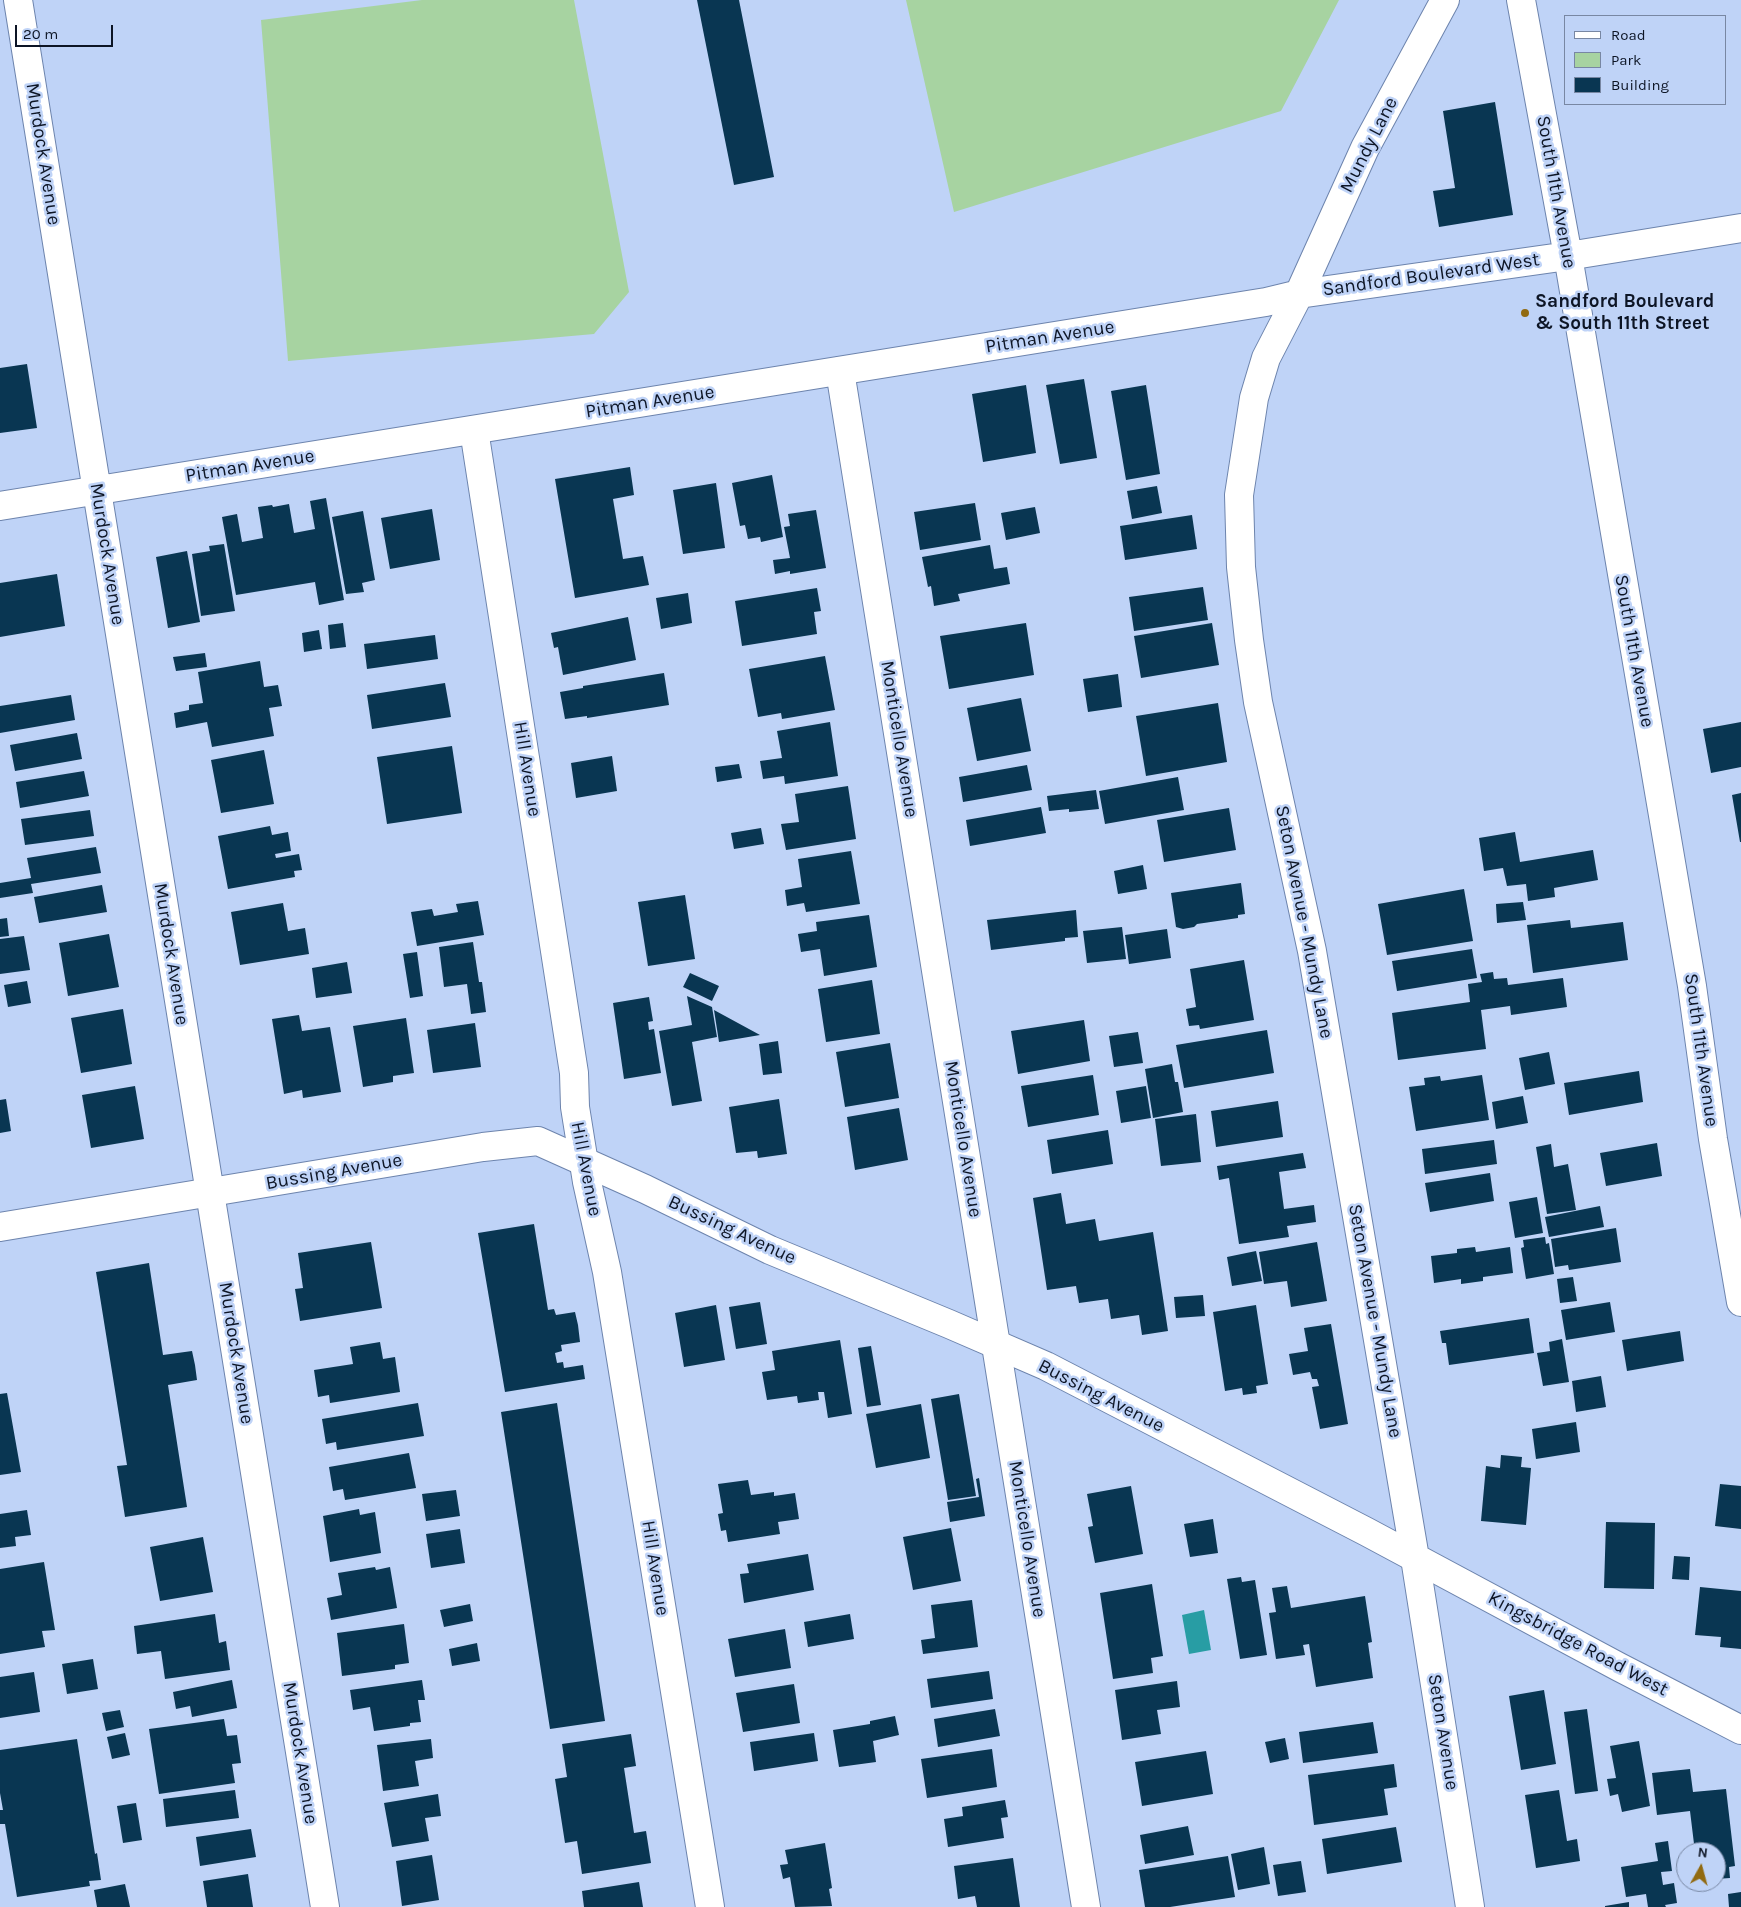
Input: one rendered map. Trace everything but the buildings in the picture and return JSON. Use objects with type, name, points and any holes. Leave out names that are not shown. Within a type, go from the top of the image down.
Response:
[{"type":"street","name":"Murdock Avenue","points":[[18,0],[325,1907]]},
{"type":"street","name":"Mundy Lane","points":[[1299,294],[1365,148],[1445,0]]},
{"type":"street","name":"South 11th Avenue","points":[[1521,0],[1568,256],[1692,986],[1713,1139],[1741,1302]]},
{"type":"street","name":"Sandford Boulevard West","points":[[1299,294],[1568,256],[1741,228]]},
{"type":"street","name":"Pitman Avenue","points":[[0,506],[840,371],[1256,303],[1299,294]]},
{"type":"street","name":"Seton Avenue - Mundy Lane","points":[[1299,294],[1266,358],[1254,398],[1239,495],[1241,567],[1258,702],[1312,951],[1415,1558]]},
{"type":"street","name":"Monticello Avenue","points":[[840,371],[1086,1907]]},
{"type":"street","name":"Hill Avenue","points":[[474,430],[574,1072],[575,1108],[584,1162],[607,1272],[710,1907]]},
{"type":"street","name":"Bussing Avenue","points":[[0,1227],[483,1147],[538,1141],[645,1189],[770,1250],[950,1324],[1046,1366],[1415,1558]]},
{"type":"street","name":"Kingsbridge Road West","points":[[1415,1558],[1741,1730]]},
{"type":"street","name":"Seton Avenue","points":[[1415,1558],[1470,1907]]},
{"type":"green space","points":[[422,0],[574,0],[629,292],[594,334],[288,361],[261,20]]},
{"type":"green space","points":[[906,0],[1339,0],[1281,111],[954,212]]},
{"type":"shaded area","points":[[1204,1610],[1211,1650],[1189,1654],[1182,1615]]},
{"type":"place","name":"Sandford Boulevard & South 11th Street","points":[[1525,313]]}]
